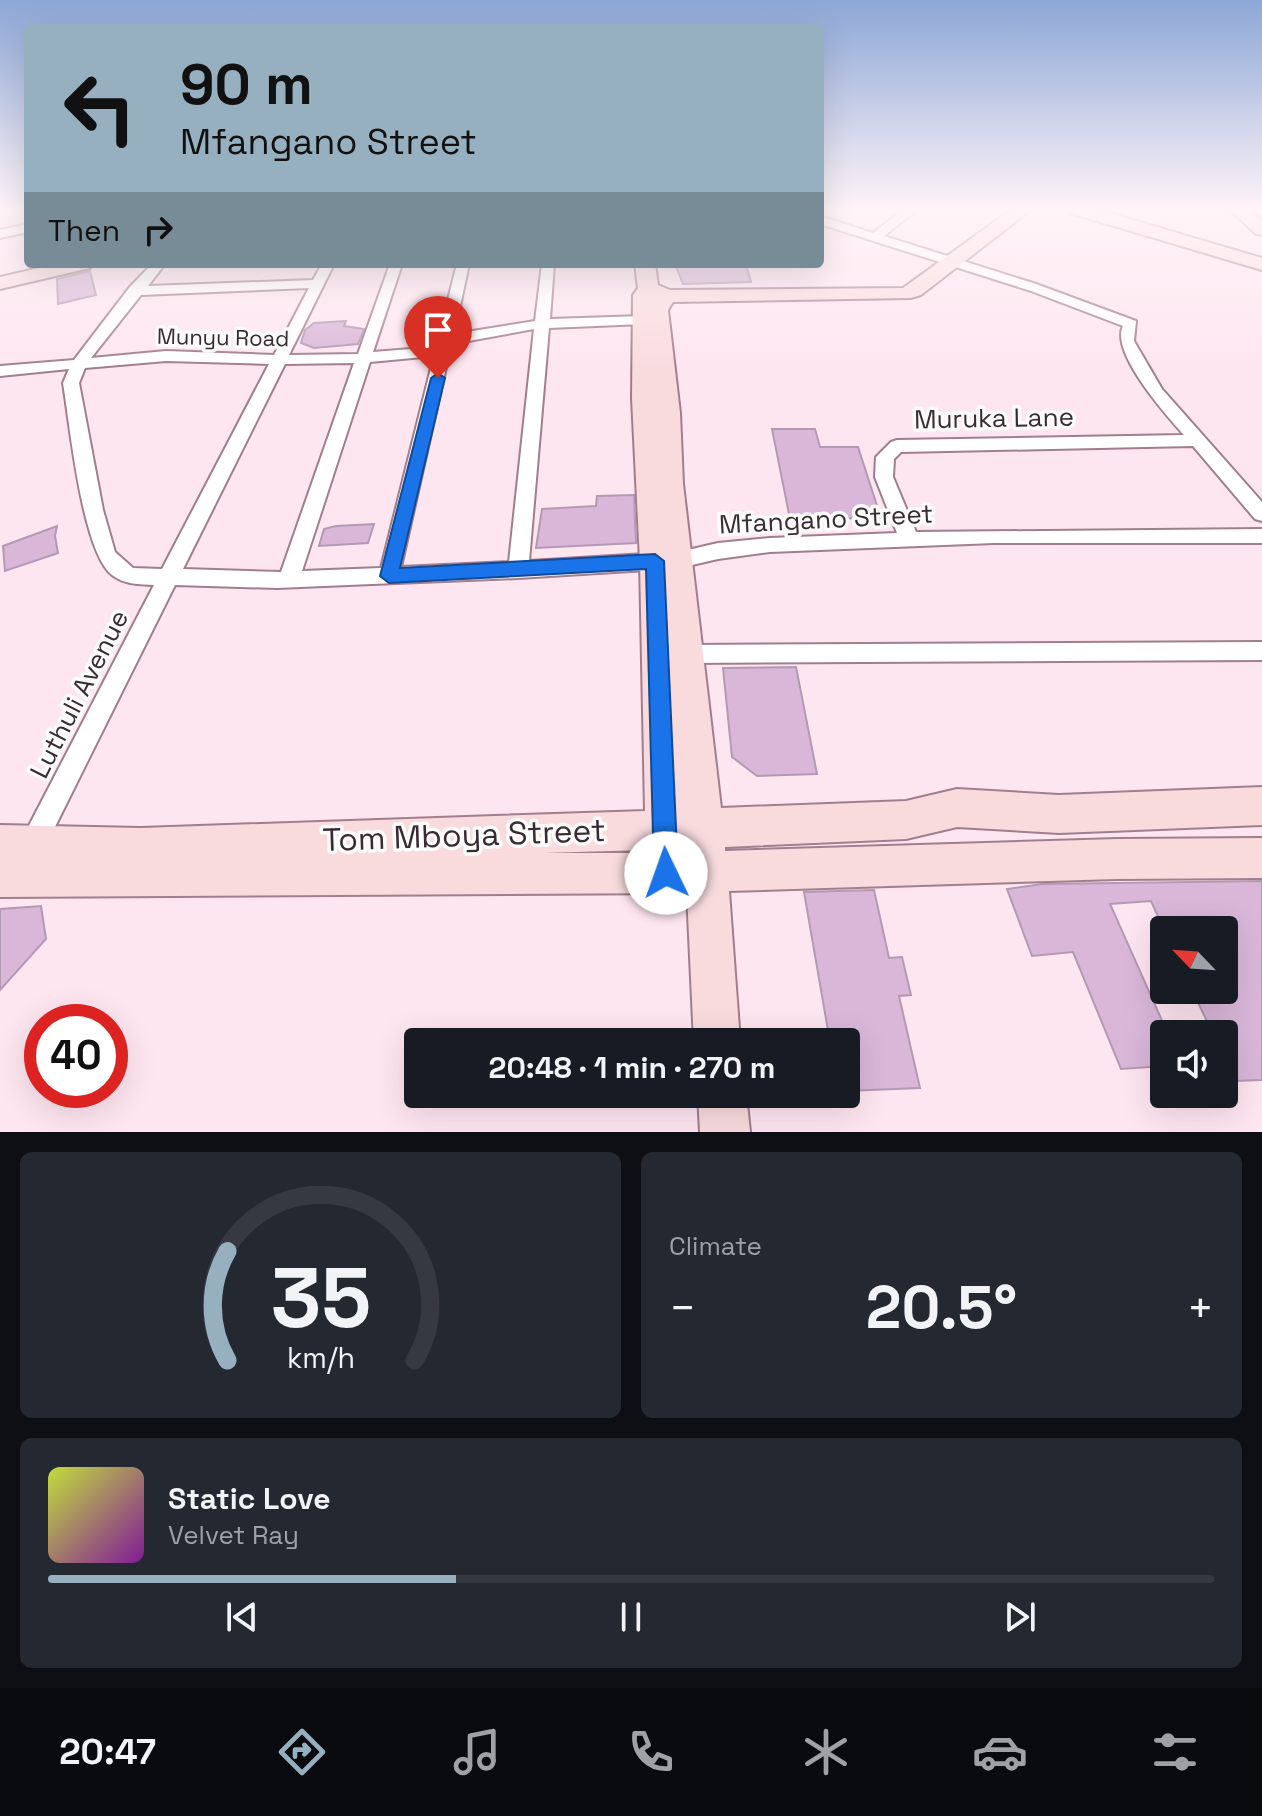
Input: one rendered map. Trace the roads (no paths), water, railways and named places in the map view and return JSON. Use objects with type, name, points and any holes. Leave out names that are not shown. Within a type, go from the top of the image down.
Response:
[{"type":"main road","points":[[686,873],[704,828],[687,654],[667,560],[645,410],[643,295],[657,292],[904,294],[914,291],[953,262]]},
{"type":"main road","points":[[0,283],[66,268]]},
{"type":"main road","points":[[647,268],[657,292],[668,413],[664,828],[686,873],[714,1028]]},
{"type":"main road","name":"Tom Mboya Street","points":[[12,862],[141,848],[906,820],[957,808],[1059,814],[1262,806]]},
{"type":"main road","points":[[408,876],[415,836]]},
{"type":"main road","name":"Tom Mboya Street","points":[[12,862],[408,876],[686,873],[1117,859],[1262,858]]},
{"type":"main road","points":[[723,1108],[725,1132]]},
{"type":"street","points":[[953,262],[1131,324],[1126,334],[1133,354],[1155,391],[1261,514],[1257,539]]},
{"type":"street","points":[[80,362],[155,268]]},
{"type":"street","points":[[278,360],[326,268]]},
{"type":"street","points":[[289,579],[395,268]]},
{"type":"street","points":[[389,576],[462,268]]},
{"type":"street","points":[[518,570],[548,268]]},
{"type":"street","points":[[134,291],[319,284]]},
{"type":"street","name":"Munyu Road","points":[[0,371],[80,362],[200,356],[278,360],[362,358],[446,345],[541,324],[643,320]]},
{"type":"street","name":"Luthuli Avenue","points":[[12,862],[170,578],[278,360]]},
{"type":"street","name":"Mfangano Street","points":[[80,362],[71,383],[73,407],[106,555],[129,576],[289,579],[389,576],[667,560],[770,545],[994,536],[1257,539]]},
{"type":"street","name":"Muruka Lane","points":[[910,540],[884,477],[885,457],[897,446],[1197,440]]},
{"type":"street","points":[[687,654],[1262,651]]}]
